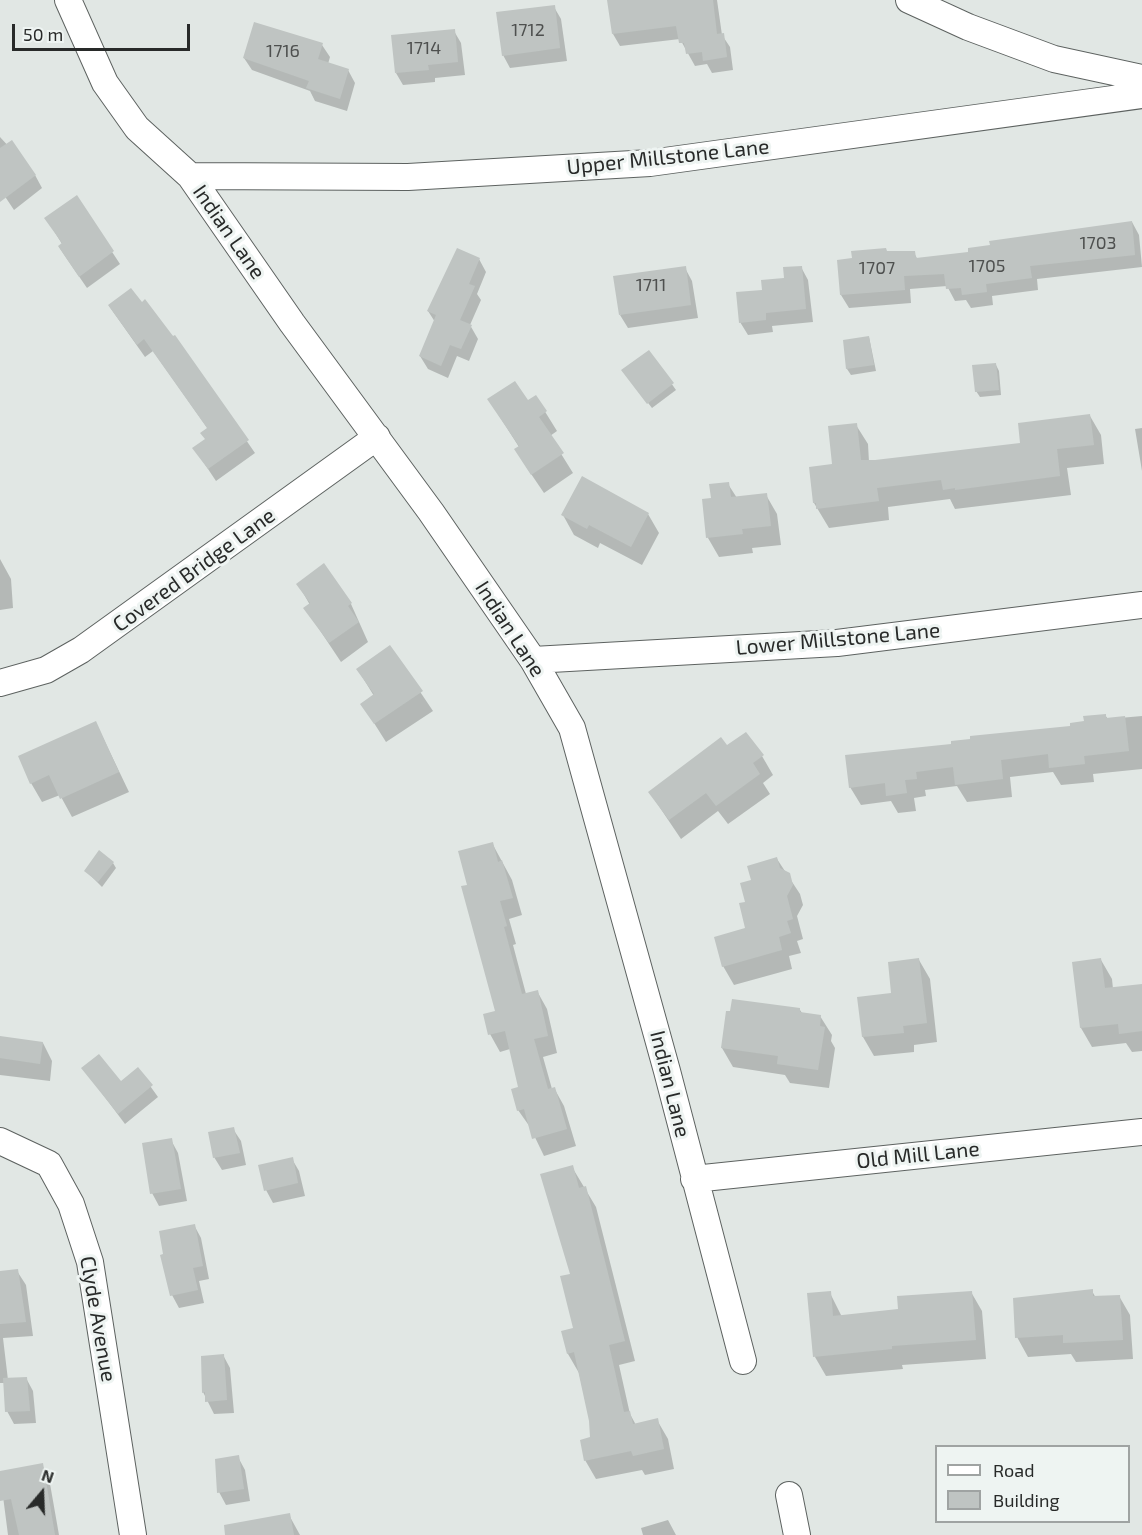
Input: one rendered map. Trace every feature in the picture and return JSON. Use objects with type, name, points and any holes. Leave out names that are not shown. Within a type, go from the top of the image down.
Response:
[{"type":"street","name":"Indian Lane","points":[[68,0],[105,83],[137,128],[190,176],[292,323],[377,437],[532,660],[572,728],[667,1071],[743,1360]]},
{"type":"street","points":[[909,0],[968,27],[1054,59],[1142,78]]},
{"type":"street","name":"Upper Millstone Lane","points":[[190,176],[408,177],[650,163],[1142,95]]},
{"type":"street","name":"Covered Bridge Lane","points":[[0,683],[46,669],[87,646],[377,437]]},
{"type":"street","name":"Lower Millstone Lane","points":[[532,660],[837,643],[1142,605]]},
{"type":"street","name":"Old Mill Lane","points":[[694,1179],[1142,1132]]},
{"type":"street","name":"Clyde Avenue","points":[[0,1141],[49,1164],[71,1204],[90,1262],[133,1535]]},
{"type":"street","points":[[789,1495],[797,1535]]},
{"type":"building","points":[[607,0],[713,0],[717,34],[724,33],[727,57],[703,61],[702,52],[686,54],[684,43],[679,43],[676,26],[612,34]]},
{"type":"building","points":[[555,5],[560,48],[502,56],[496,12]]},
{"type":"building","points":[[254,22],[323,43],[318,59],[349,69],[340,99],[306,88],[309,81],[243,58]]},
{"type":"building","points":[[455,29],[458,62],[428,65],[429,70],[395,73],[391,35]]},
{"type":"building","points":[[12,140],[36,175],[0,202],[0,148]]},
{"type":"building","points":[[77,195],[114,251],[79,277],[58,246],[62,243],[44,218]]},
{"type":"building","points":[[1132,221],[1135,255],[1030,266],[1032,278],[986,284],[987,292],[962,295],[961,288],[946,289],[944,274],[904,276],[905,290],[840,295],[837,260],[852,258],[851,251],[886,248],[887,251],[915,251],[916,258],[968,252],[968,248],[990,245],[989,241]]},
{"type":"building","points":[[457,248],[480,258],[469,284],[475,286],[460,320],[472,325],[461,349],[450,345],[441,366],[419,356],[436,315],[427,311]]},
{"type":"building","points":[[686,266],[691,305],[619,315],[613,276]]},
{"type":"building","points":[[802,266],[806,309],[766,313],[766,320],[739,323],[736,292],[762,290],[761,280],[784,278],[783,267]]},
{"type":"building","points":[[131,288],[142,302],[145,299],[173,336],[175,335],[249,440],[208,469],[192,448],[205,439],[200,433],[207,428],[144,339],[137,345],[108,305]]},
{"type":"building","points":[[869,336],[874,365],[846,369],[843,340]]},
{"type":"building","points":[[649,350],[674,383],[647,404],[621,370]]},
{"type":"building","points":[[996,363],[999,390],[975,392],[972,365]]},
{"type":"building","points":[[515,381],[528,400],[536,395],[547,411],[539,417],[564,453],[531,475],[514,449],[519,446],[487,399]]},
{"type":"building","points":[[1090,414],[1094,445],[1057,449],[1060,476],[955,490],[955,488],[943,490],[941,480],[877,488],[879,501],[816,509],[816,503],[813,503],[809,467],[832,464],[828,426],[857,423],[861,460],[875,460],[1020,443],[1018,423]]},
{"type":"building","points":[[582,476],[649,513],[631,547],[589,525],[587,529],[561,515]]},
{"type":"building","points":[[729,482],[731,497],[767,493],[771,526],[742,529],[743,534],[706,538],[702,499],[711,498],[709,484]]},
{"type":"building","points":[[324,563],[352,603],[348,606],[359,622],[329,643],[303,608],[310,603],[296,584]]},
{"type":"building","points":[[390,645],[423,691],[374,724],[360,704],[374,694],[356,669]]},
{"type":"building","points":[[1106,714],[1106,718],[1125,716],[1129,751],[1084,756],[1085,764],[1049,768],[1048,754],[1001,760],[1003,779],[955,785],[953,767],[916,772],[917,779],[905,780],[907,793],[886,796],[885,783],[849,788],[845,755],[951,744],[951,741],[970,739],[970,736],[1070,726],[1070,723],[1084,721],[1083,716]]},
{"type":"building","points":[[96,721],[119,772],[60,799],[49,775],[30,784],[18,756]]},
{"type":"building","points":[[746,732],[764,755],[753,763],[760,774],[716,806],[706,793],[669,820],[648,792],[721,737],[727,745]]},
{"type":"building","points":[[493,842],[498,862],[502,860],[513,898],[500,901],[507,926],[504,927],[522,994],[538,990],[548,1036],[534,1039],[548,1089],[555,1087],[567,1129],[532,1139],[524,1109],[517,1111],[511,1089],[518,1087],[505,1031],[488,1035],[483,1014],[495,1011],[461,886],[467,885],[458,851]]},
{"type":"building","points":[[99,850],[114,862],[98,882],[84,871]]},
{"type":"building","points":[[777,857],[780,868],[790,873],[793,885],[787,896],[793,919],[787,921],[791,933],[779,937],[782,950],[722,967],[714,937],[745,928],[739,903],[745,902],[740,883],[751,880],[747,866]]},
{"type":"building","points":[[919,958],[927,1023],[903,1026],[904,1033],[862,1037],[857,997],[891,993],[888,962]]},
{"type":"building","points":[[1101,958],[1105,988],[1142,984],[1142,1031],[1119,1034],[1118,1024],[1080,1028],[1072,962]]},
{"type":"building","points":[[732,999],[800,1008],[800,1012],[821,1015],[820,1026],[825,1027],[818,1070],[777,1064],[778,1056],[721,1048],[726,1011],[730,1011]]},
{"type":"building","points":[[0,1036],[43,1042],[40,1064],[0,1058]]},
{"type":"building","points":[[99,1054],[121,1081],[138,1067],[153,1085],[118,1114],[81,1068]]},
{"type":"building","points":[[234,1127],[240,1153],[213,1158],[208,1132]]},
{"type":"building","points":[[172,1138],[181,1189],[150,1194],[142,1143]]},
{"type":"building","points":[[293,1157],[298,1183],[264,1191],[258,1165]]},
{"type":"building","points":[[573,1165],[579,1188],[586,1186],[625,1341],[609,1345],[624,1412],[630,1411],[633,1424],[658,1418],[664,1449],[633,1456],[631,1451],[584,1461],[580,1440],[590,1437],[589,1421],[574,1352],[567,1354],[561,1331],[573,1328],[560,1276],[570,1274],[540,1174]]},
{"type":"building","points":[[195,1224],[203,1266],[193,1268],[198,1290],[170,1296],[160,1255],[163,1254],[159,1231]]},
{"type":"building","points":[[18,1269],[26,1322],[0,1324],[0,1271]]},
{"type":"building","points":[[1093,1289],[1093,1296],[1120,1295],[1123,1340],[1063,1343],[1063,1335],[1015,1338],[1013,1298]]},
{"type":"building","points":[[831,1291],[833,1316],[898,1309],[897,1296],[972,1291],[976,1340],[892,1346],[892,1349],[813,1357],[807,1293]]},
{"type":"building","points":[[224,1354],[227,1400],[205,1402],[205,1392],[202,1393],[201,1356]]},
{"type":"building","points":[[27,1377],[30,1411],[5,1412],[3,1378]]},
{"type":"building","points":[[239,1455],[244,1489],[217,1493],[215,1459]]},
{"type":"building","points":[[43,1463],[55,1535],[19,1535],[11,1499],[0,1501],[0,1471]]},
{"type":"building","points":[[290,1513],[294,1535],[225,1535],[224,1525]]}]
